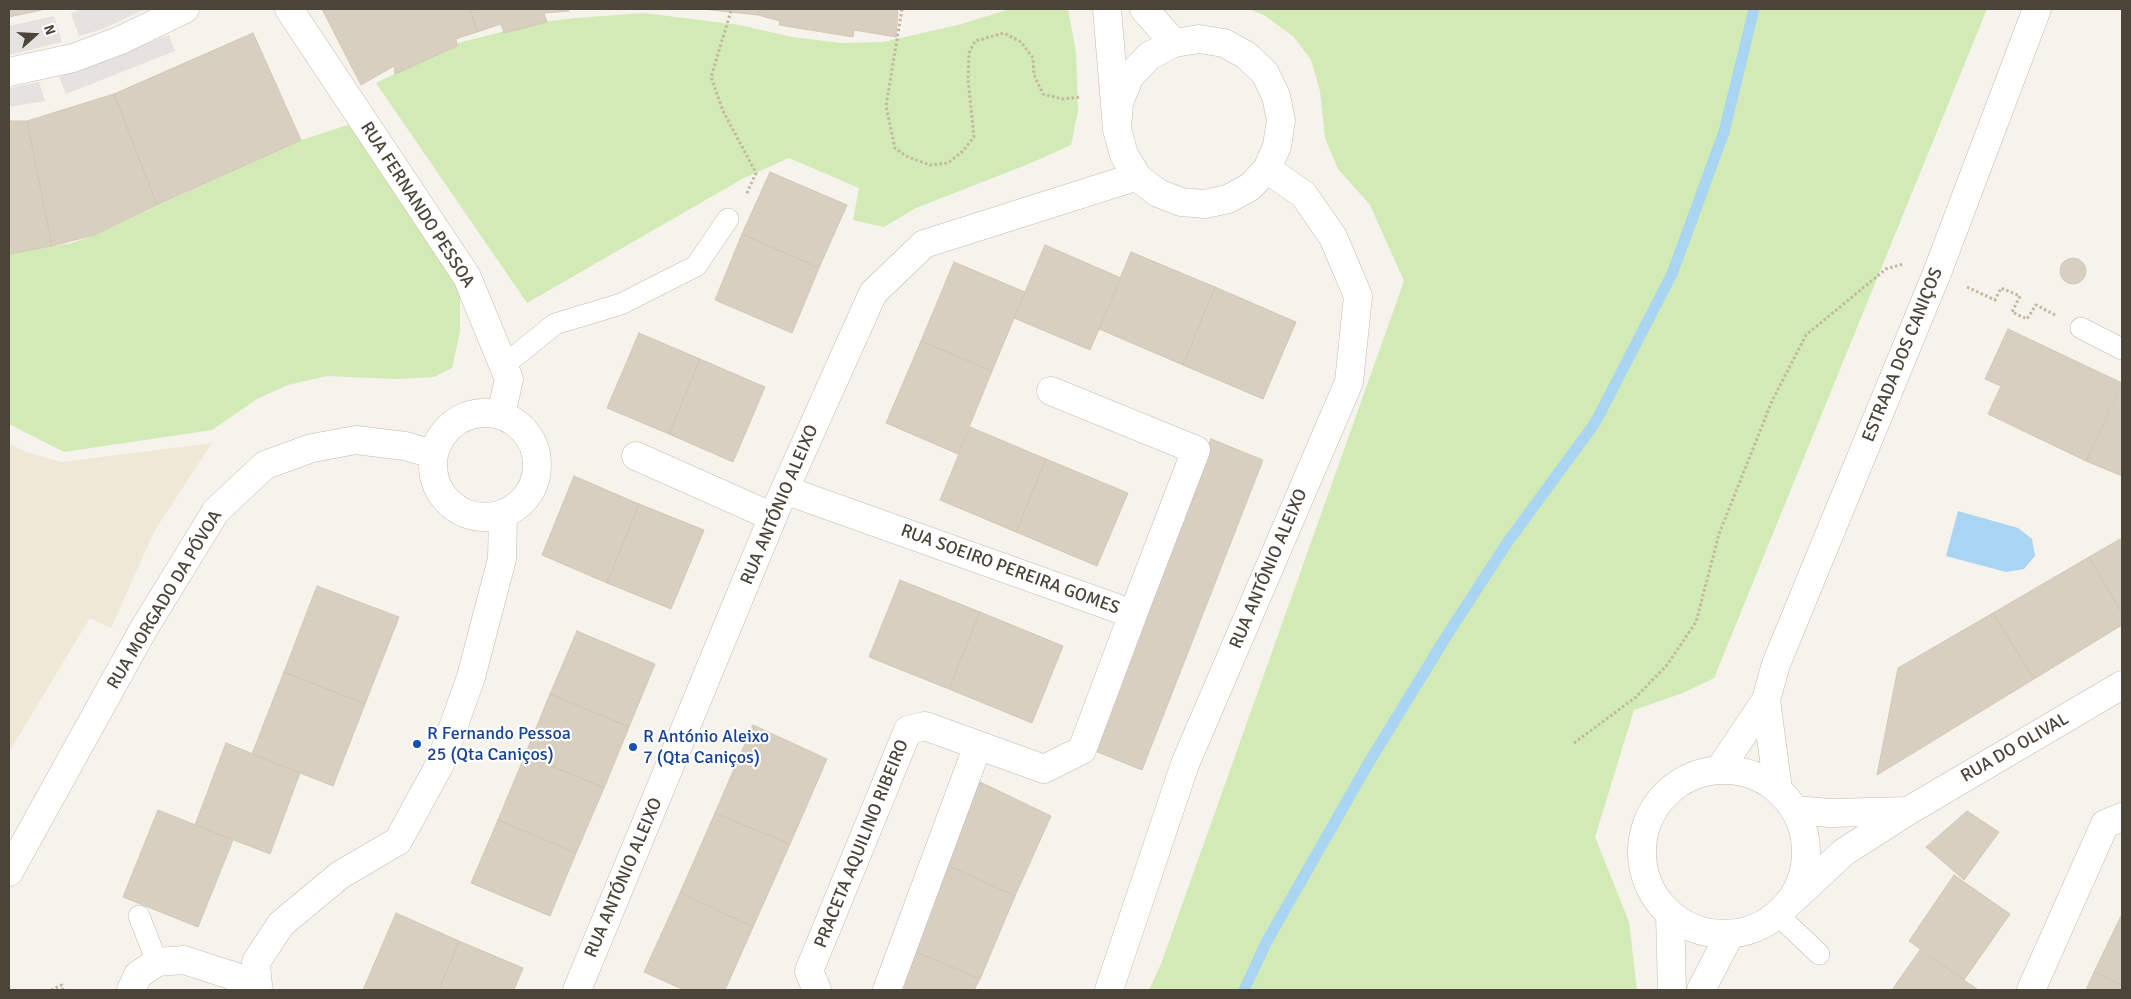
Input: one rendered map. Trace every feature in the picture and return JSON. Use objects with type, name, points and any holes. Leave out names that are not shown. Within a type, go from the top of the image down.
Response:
[{"type":"street","points":[[9,72],[73,58],[121,40],[185,9]]},
{"type":"street","name":"RUA FERNANDO PESSOA","points":[[288,9],[468,277],[508,379],[501,415]]},
{"type":"street","points":[[1107,9],[1117,129],[1124,155],[1138,178],[1158,193],[1180,202],[1205,204],[1228,199],[1250,187],[1266,169],[1277,146],[1281,120],[1276,96],[1264,73],[1246,55],[1224,43],[1199,40],[1174,44],[1149,56],[1130,76],[1119,102],[1117,129]]},
{"type":"street","points":[[1144,9],[1174,44]]},
{"type":"street","name":"ESTRADA DOS CANIÇOS","points":[[1719,770],[1766,700],[1776,664],[1941,263],[2037,9]]},
{"type":"street","name":"RUA ANTÓNIO ALEIXO","points":[[1109,990],[1185,764],[1349,382],[1358,296],[1333,237],[1304,195],[1266,169]]},
{"type":"street","name":"RUA ANTÓNIO ALEIXO","points":[[576,990],[784,490],[873,292],[924,244],[1132,178],[1138,178]]},
{"type":"street","points":[[1051,391],[1196,450],[1133,614]]},
{"type":"street","points":[[483,412],[501,415],[516,422],[527,434],[535,448],[537,465],[535,480],[528,495],[518,507],[503,515],[487,518],[472,516],[457,510],[445,500],[434,478],[433,454],[439,438],[451,424],[466,416],[483,412]]},
{"type":"street","name":"RUA MORGADO DA PÓVOA","points":[[9,872],[144,630],[216,511],[265,465],[312,448],[356,440],[405,446],[433,454]]},
{"type":"street","points":[[636,456],[773,517]]},
{"type":"street","name":"RUA SOEIRO PEREIRA GOMES","points":[[784,490],[1133,614],[1082,750],[1044,769],[978,745]]},
{"type":"street","points":[[131,990],[138,975],[157,962],[184,960],[258,987],[256,962],[281,924],[340,875],[398,841],[440,764],[471,677],[502,559],[503,515]]},
{"type":"street","name":"RUA DO OLIVAL","points":[[1782,910],[1844,852],[1908,811],[2122,685]]},
{"type":"street","name":"ESTRADA DOS CANIÇOS","points":[[1766,700],[1786,800],[1804,834],[1806,859],[1800,884],[1782,910],[1751,930],[1730,934],[1709,933],[1688,926],[1670,914],[1653,893],[1644,867],[1643,839],[1651,813],[1668,791],[1692,776],[1719,770],[1740,771],[1760,778],[1786,800]]},
{"type":"street","name":"PRACETA AQUILINO RIBEIRO","points":[[817,990],[809,971],[908,730],[925,726],[978,745]]},
{"type":"street","points":[[887,990],[978,745]]},
{"type":"street","points":[[1786,800],[1830,813],[1908,811]]},
{"type":"street","points":[[2031,990],[2105,824],[2122,817]]},
{"type":"street","points":[[1670,914],[1672,990]]},
{"type":"street","points":[[1701,990],[1730,934]]},
{"type":"lane","points":[[503,366],[555,324],[621,304],[696,266],[728,219]]},
{"type":"lane","points":[[2081,328],[2122,349]]},
{"type":"lane","points":[[1782,910],[1819,954]]},
{"type":"lane","points":[[139,916],[157,962]]},
{"type":"path","points":[[902,9],[886,106],[895,148],[906,156],[930,164],[948,163],[974,137],[968,79],[969,53],[975,41],[992,35],[1004,33],[1021,42],[1033,58],[1034,75],[1043,94],[1062,99],[1114,94]]},
{"type":"path","points":[[728,219],[747,194],[756,173],[723,111],[711,77],[731,11]]},
{"type":"path","points":[[1574,743],[1636,696],[1667,665],[1696,622],[1719,534],[1772,401],[1806,335],[1886,269],[1941,263],[1995,300],[2001,288],[2020,296],[2012,312],[2028,319],[2036,305],[2081,328]]},
{"type":"path","points":[[50,990],[62,985],[63,990]]},
{"type":"shaded area","points":[[81,9],[146,9],[100,30],[79,36],[71,13]]},
{"type":"shaded area","points":[[54,16],[62,42],[9,55],[9,26]]},
{"type":"shaded area","points":[[169,35],[175,51],[66,94],[59,77]]},
{"type":"shaded area","points":[[39,82],[45,101],[9,107],[9,88]]},
{"type":"shaded area","points":[[212,443],[155,530],[111,628],[90,618],[9,752],[9,444],[26,452],[62,462]]},
{"type":"green space","points":[[1010,9],[1068,9],[1076,52],[1078,111],[1071,145],[1031,163],[916,208],[884,227],[853,220],[859,188],[789,158],[742,179],[527,303],[376,83],[454,44],[541,22],[644,13],[740,25],[792,37],[841,43],[883,42],[958,25]]},
{"type":"green space","points":[[1249,9],[1987,9],[1714,678],[1683,693],[1634,710],[1595,837],[1629,922],[1637,990],[1149,990],[1161,964],[1404,281],[1370,205],[1338,169],[1325,138],[1320,91],[1311,60],[1294,37],[1264,15]]},
{"type":"green space","points":[[348,125],[359,130],[460,278],[460,332],[452,368],[434,377],[397,379],[327,376],[288,385],[257,399],[212,430],[64,452],[9,424],[9,254],[72,243],[94,235],[301,140]]},
{"type":"water","points":[[1958,511],[2018,528],[2032,539],[2035,556],[2024,569],[2006,572],[1946,556]]},
{"type":"building","points":[[9,9],[46,9],[9,17]]},
{"type":"building","points":[[322,9],[470,9],[477,32],[456,39],[457,46],[395,74],[394,66],[361,85]]},
{"type":"building","points":[[470,9],[568,9],[569,11],[544,13],[547,22],[504,33],[501,24],[477,32]]},
{"type":"building","points":[[702,9],[759,9],[758,15]]},
{"type":"building","points":[[759,9],[898,9],[896,37],[854,30],[853,37],[779,25],[780,21],[758,15]]},
{"type":"building","points":[[253,33],[301,140],[157,205],[114,94]]},
{"type":"building","points":[[114,94],[157,205],[94,235],[52,246],[27,121]]},
{"type":"building","points":[[9,121],[27,121],[52,246],[9,254]]},
{"type":"building","points":[[770,172],[847,205],[819,268],[742,234]]},
{"type":"building","points":[[742,234],[819,268],[792,333],[715,300]]},
{"type":"building","points":[[1045,245],[1121,278],[1090,350],[1014,318]]},
{"type":"building","points":[[1131,252],[1215,287],[1183,365],[1099,329]]},
{"type":"building","points":[[2073,258],[2082,262],[2086,271],[2082,280],[2073,284],[2064,280],[2060,271],[2064,262]]},
{"type":"building","points":[[954,262],[1025,292],[992,371],[921,341]]},
{"type":"building","points":[[1215,287],[1296,322],[1263,399],[1183,365]]},
{"type":"building","points":[[2008,329],[2122,383],[2086,461],[1988,414],[2001,386],[1985,379]]},
{"type":"building","points":[[639,333],[700,359],[669,434],[607,408]]},
{"type":"building","points":[[921,341],[992,371],[958,454],[886,423]]},
{"type":"building","points":[[700,359],[765,387],[733,462],[669,434]]},
{"type":"building","points":[[2122,386],[2122,476],[2086,461]]},
{"type":"building","points":[[970,427],[1046,459],[1016,532],[940,500]]},
{"type":"building","points":[[1211,439],[1263,460],[1142,770],[1090,749]]},
{"type":"building","points":[[1046,459],[1128,493],[1097,566],[1016,532]]},
{"type":"building","points":[[574,476],[639,504],[607,583],[542,555]]},
{"type":"building","points":[[639,504],[704,530],[671,609],[607,583]]},
{"type":"building","points":[[2122,538],[2122,613],[2089,557]]},
{"type":"building","points":[[2089,557],[2122,613],[2122,625],[2034,679],[1993,613]]},
{"type":"building","points":[[900,580],[980,612],[949,689],[869,657]]},
{"type":"building","points":[[317,586],[399,617],[365,704],[284,672]]},
{"type":"building","points":[[980,612],[1063,646],[1032,723],[949,689]]},
{"type":"building","points":[[1993,613],[2034,679],[1877,775],[1898,668]]},
{"type":"building","points":[[577,631],[655,664],[629,727],[550,694]]},
{"type":"building","points":[[284,672],[365,704],[333,786],[252,754]]},
{"type":"building","points":[[550,694],[629,727],[604,788],[525,755]]},
{"type":"building","points":[[753,725],[827,759],[790,844],[715,813]]},
{"type":"building","points":[[226,743],[300,773],[270,854],[195,825]]},
{"type":"building","points":[[525,755],[604,788],[576,853],[498,820]]},
{"type":"building","points":[[976,780],[1051,816],[1015,896],[938,861]]},
{"type":"building","points":[[158,810],[233,840],[198,927],[123,897]]},
{"type":"building","points":[[1967,811],[1999,832],[1964,880],[1926,847]]},
{"type":"building","points":[[715,813],[790,844],[753,927],[680,893]]},
{"type":"building","points":[[498,820],[576,853],[550,916],[471,883]]},
{"type":"building","points":[[938,861],[1015,896],[980,979],[902,946]]},
{"type":"building","points":[[1954,875],[2010,914],[1964,980],[1909,941]]},
{"type":"building","points":[[680,893],[753,927],[725,990],[684,990],[644,972]]},
{"type":"building","points":[[396,913],[459,941],[439,990],[363,990]]},
{"type":"building","points":[[2122,914],[2122,985],[2094,972]]},
{"type":"building","points":[[459,941],[523,968],[514,990],[439,990]]},
{"type":"building","points":[[902,946],[980,979],[974,990],[882,990]]},
{"type":"building","points":[[1920,950],[1977,989],[1892,990]]},
{"type":"building","points":[[2094,972],[2122,985],[2122,990],[2086,990]]},
{"type":"waterway","points":[[1244,990],[1267,941],[1368,764],[1449,632],[1507,543],[1595,423],[1672,274],[1724,132],[1754,9]]},
{"type":"place","name":"R Fernando Pessoa 25 (Qta Caniços)","points":[[417,744]]},
{"type":"place","name":"R António Aleixo 7 (Qta Caniços)","points":[[633,747]]}]
